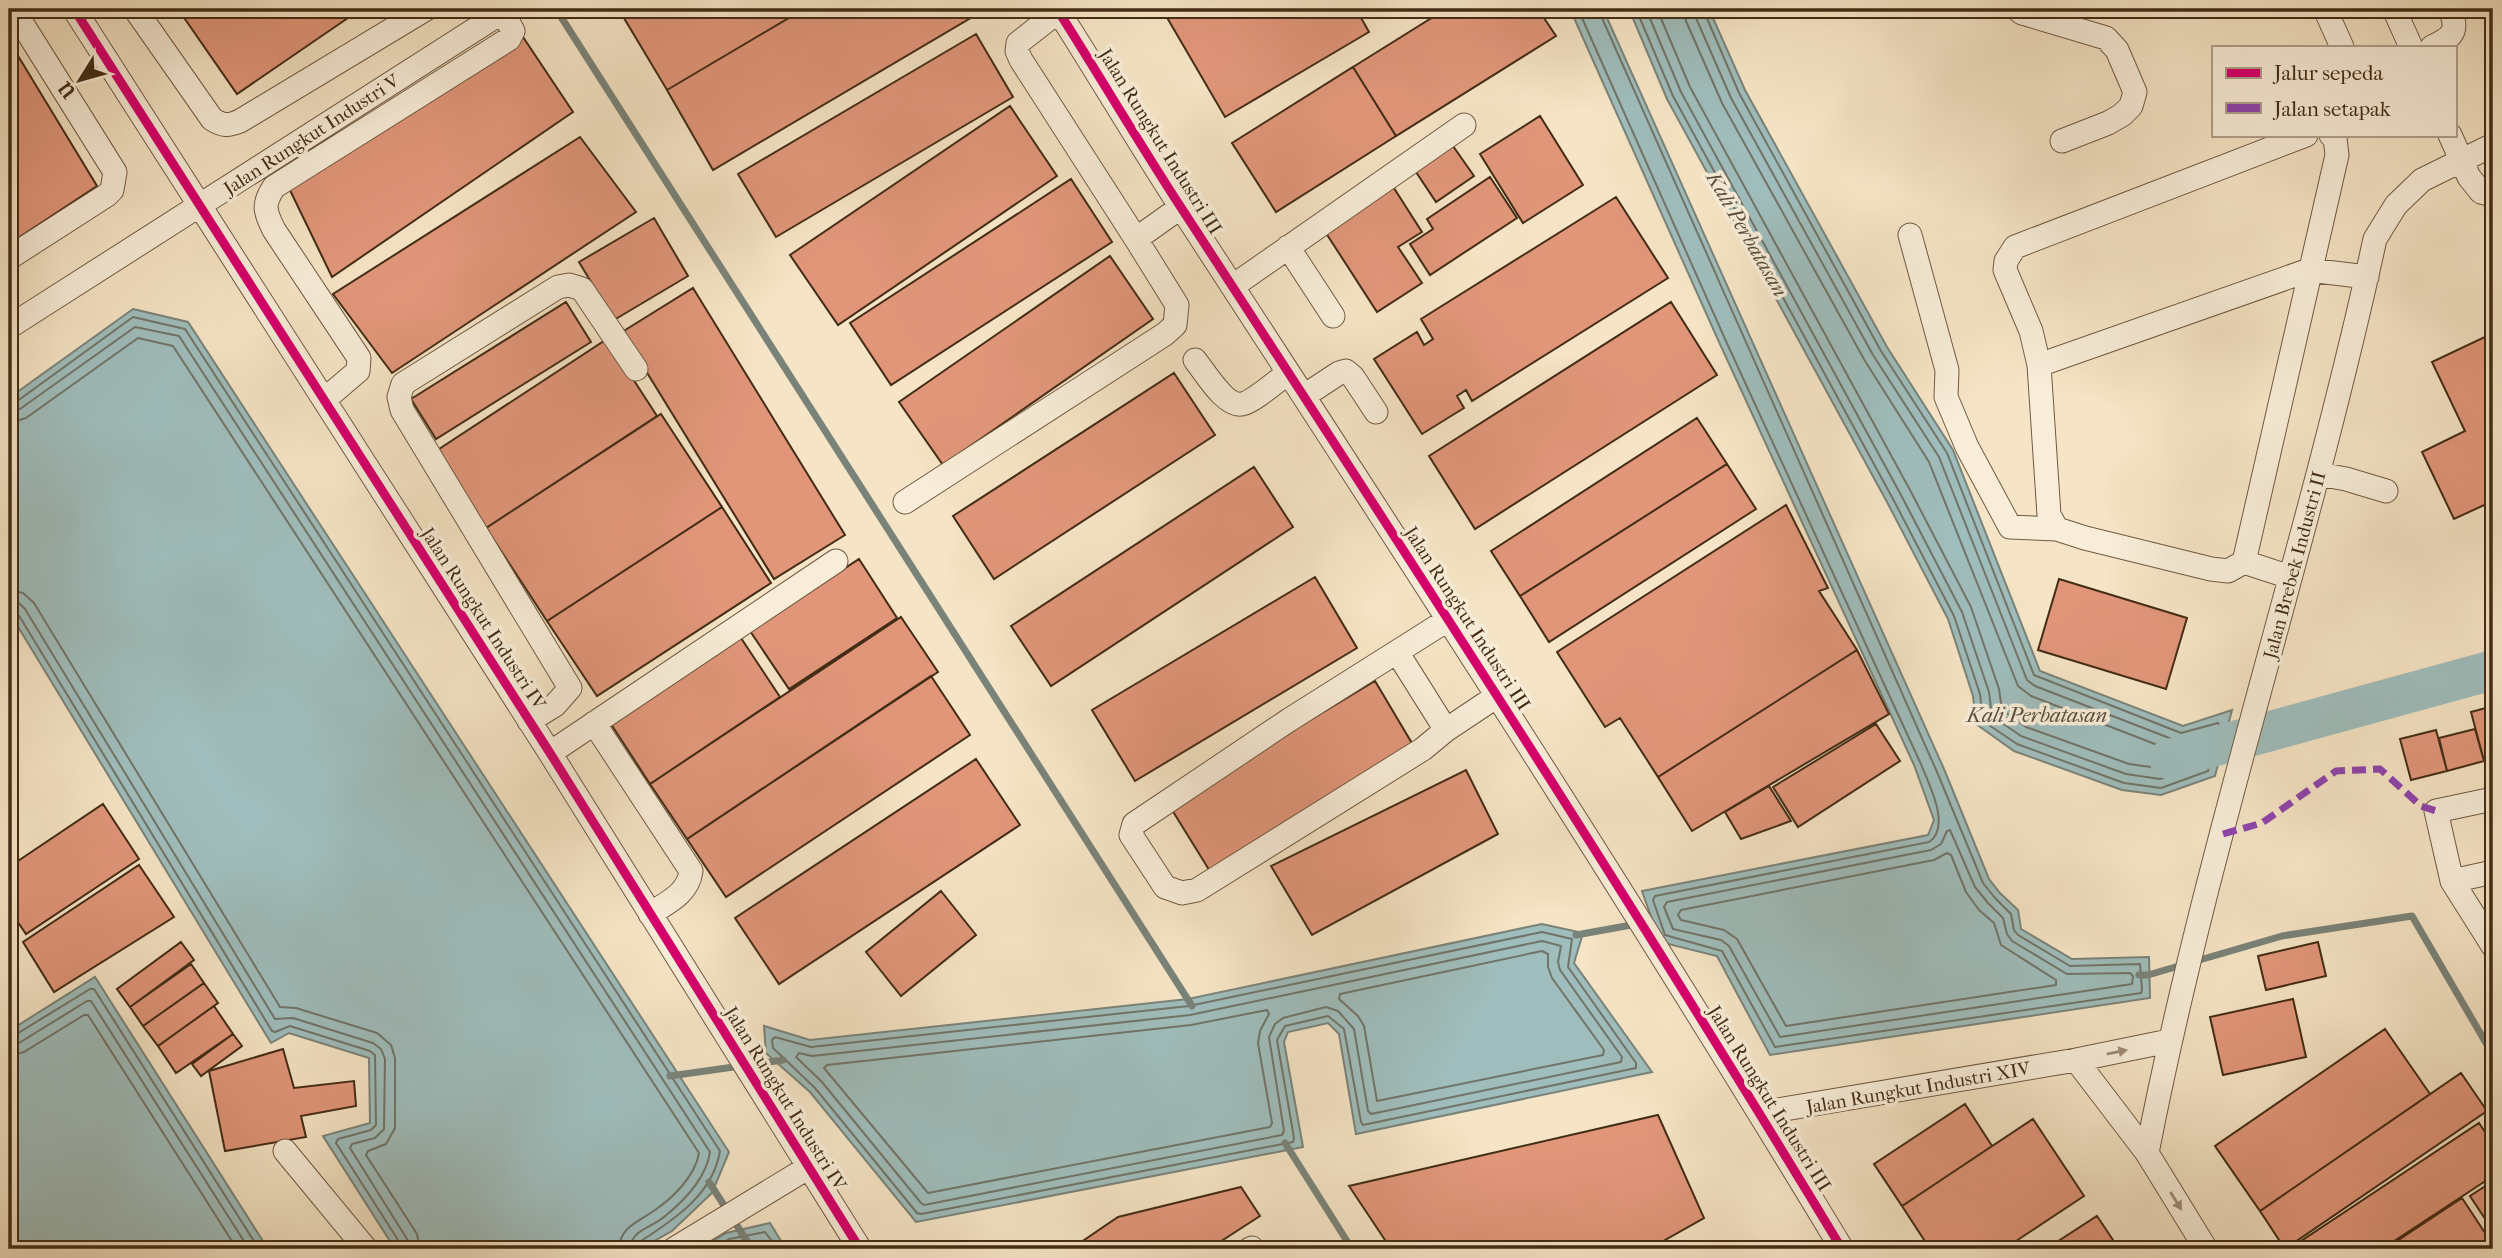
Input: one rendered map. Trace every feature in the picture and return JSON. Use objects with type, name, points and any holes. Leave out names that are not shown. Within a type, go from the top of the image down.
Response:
[{"type":"street","points":[[9,258],[107,195],[113,190],[115,183],[115,172],[13,9]]},
{"type":"street","name":"Jalan Rungkut Industri IV","points":[[74,9],[550,753],[860,1249]]},
{"type":"street","points":[[135,9],[212,119],[221,125],[240,121],[426,9]]},
{"type":"street","points":[[2017,9],[2022,13],[2106,38],[2117,50],[2135,92],[2131,106],[2122,115],[2062,141]]},
{"type":"street","points":[[2325,9],[2342,46]]},
{"type":"street","points":[[2394,9],[2411,46]]},
{"type":"street","points":[[2434,46],[2447,40],[2454,31],[2455,20],[2450,9]]},
{"type":"street","points":[[324,400],[358,371],[359,358],[274,230],[265,212],[268,197],[274,187],[509,39],[513,31],[503,10]]},
{"type":"street","name":"Jalan Rungkut Industri V","points":[[9,327],[503,10]]},
{"type":"street","points":[[905,502],[1165,334],[1175,324],[1177,305],[1017,51],[1018,43],[1058,10]]},
{"type":"street","name":"Jalan Rungkut Industri III","points":[[1058,10],[1181,207],[1449,619],[1760,1113],[1842,1249]]},
{"type":"street","points":[[1233,286],[1464,125]]},
{"type":"street","points":[[2057,529],[2049,514],[2039,365],[2031,331],[2005,270],[2006,261],[2015,247],[2302,136]]},
{"type":"street","points":[[2244,562],[2337,155],[2335,138],[2332,136]]},
{"type":"street","points":[[2450,136],[2469,177],[2481,192],[2493,195]]},
{"type":"street","name":"Jalan Brebek Industri II","points":[[2169,1041],[2319,474],[2375,239],[2396,205],[2422,180],[2493,145]]},
{"type":"street","points":[[1136,239],[1181,207]]},
{"type":"street","points":[[1910,235],[1947,370],[1946,397],[1985,484],[2010,527],[2057,529],[2211,569],[2228,571],[2244,562],[2290,577]]},
{"type":"street","points":[[1288,247],[1333,316]]},
{"type":"street","points":[[2039,365],[2309,271],[2367,277]]},
{"type":"street","points":[[529,721],[555,705],[570,688],[402,410],[399,397],[404,384],[558,287],[569,285],[582,289],[636,369]]},
{"type":"street","points":[[1195,360],[1224,397],[1234,404],[1245,404],[1288,373]]},
{"type":"street","points":[[1304,396],[1346,371],[1353,377],[1376,412]]},
{"type":"street","points":[[2319,474],[2386,491]]},
{"type":"street","points":[[550,753],[836,561]]},
{"type":"street","points":[[1449,619],[1134,824],[1131,835],[1144,858],[1165,887],[1182,893],[1197,890],[1423,749],[1497,696]]},
{"type":"street","points":[[1396,652],[1446,730]]},
{"type":"street","points":[[594,723],[691,871],[690,883],[678,896],[650,914]]},
{"type":"street","points":[[2493,799],[2436,811],[2452,880],[2493,946]]},
{"type":"street","points":[[2452,880],[2493,872]]},
{"type":"street","points":[[2147,1153],[2169,1041]]},
{"type":"street","name":"Jalan Rungkut Industri XIV","points":[[1760,1113],[2076,1060],[2169,1041]]},
{"type":"street","points":[[2076,1060],[2147,1153],[2206,1249]]},
{"type":"street","points":[[285,1151],[366,1249]]},
{"type":"street","points":[[674,1249],[809,1167]]},
{"type":"water","points":[[1570,9],[1603,9],[1944,769],[1989,879],[2018,910],[2021,929],[2072,959],[2149,957],[2150,998],[1770,1055],[1717,956],[1660,942],[1642,891],[1928,835],[1934,820],[1914,765],[1719,342]]},
{"type":"water","name":"Kali Perbatasan","points":[[1629,9],[1709,9],[1745,90],[1887,347],[1953,450],[2040,671],[2183,726],[2232,710],[2215,776],[2161,795],[2122,790],[2014,751],[1976,724],[1973,696],[1948,619],[1667,99]]},
{"type":"water","points":[[133,309],[188,322],[729,1152],[712,1193],[672,1231],[640,1249],[395,1249],[323,1136],[370,1123],[369,1058],[289,1033],[271,1043],[9,612],[9,398]]},
{"type":"water","points":[[1542,924],[1583,933],[1574,963],[1652,1072],[1356,1134],[1339,1034],[1328,1023],[1288,1032],[1284,1042],[1303,1147],[916,1222],[810,1092],[766,1053],[764,1026],[810,1040],[1188,999]]},
{"type":"water","points":[[95,977],[268,1249],[9,1249],[9,1031]]},
{"type":"water","points":[[770,1223],[786,1249],[700,1249],[726,1233]]},
{"type":"building","points":[[178,9],[361,9],[237,94]]},
{"type":"building","points":[[628,9],[804,9],[667,90],[621,13]]},
{"type":"building","points":[[804,9],[977,9],[979,13],[713,170],[667,90]]},
{"type":"building","points":[[1162,9],[1356,9],[1369,32],[1225,117]]},
{"type":"building","points":[[1446,9],[1538,9],[1556,36],[1396,136],[1353,67]]},
{"type":"building","points":[[521,34],[573,112],[332,277],[288,186]]},
{"type":"building","points":[[976,34],[1013,97],[776,237],[738,174]]},
{"type":"building","points":[[9,41],[97,186],[9,244]]},
{"type":"building","points":[[1353,67],[1396,136],[1276,212],[1232,143]]},
{"type":"building","points":[[1010,106],[1057,176],[838,325],[790,255]]},
{"type":"building","points":[[1540,116],[1583,185],[1523,223],[1480,154]]},
{"type":"building","points":[[580,137],[636,212],[392,373],[333,294]]},
{"type":"building","points":[[1453,146],[1474,176],[1436,202],[1416,172]]},
{"type":"building","points":[[1490,177],[1517,218],[1430,275],[1410,244],[1433,229],[1427,219]]},
{"type":"building","points":[[1071,179],[1112,242],[891,385],[850,323]]},
{"type":"building","points":[[1392,185],[1422,232],[1398,247],[1422,283],[1377,312],[1324,230]]},
{"type":"building","points":[[1616,197],[1668,278],[1472,401],[1466,390],[1457,396],[1464,408],[1422,434],[1374,359],[1417,332],[1424,345],[1433,339],[1421,319]]},
{"type":"building","points":[[654,218],[688,276],[614,320],[579,262]]},
{"type":"building","points":[[1110,256],[1153,319],[943,465],[899,402]]},
{"type":"building","points":[[693,288],[845,535],[774,579],[622,332]]},
{"type":"building","points":[[566,302],[591,342],[436,439],[411,399]]},
{"type":"building","points":[[1671,302],[1717,375],[1475,529],[1429,456]]},
{"type":"building","points":[[2493,333],[2493,501],[2454,519],[2422,452],[2465,431],[2432,362]]},
{"type":"building","points":[[607,339],[657,416],[486,528],[436,451]]},
{"type":"building","points":[[1174,373],[1215,435],[994,579],[953,516]]},
{"type":"building","points":[[661,414],[722,507],[547,621],[486,528]]},
{"type":"building","points":[[1697,418],[1727,464],[1520,596],[1491,551]]},
{"type":"building","points":[[1727,464],[1756,509],[1549,642],[1520,596]]},
{"type":"building","points":[[1254,467],[1293,527],[1051,686],[1011,626]]},
{"type":"building","points":[[1786,505],[1828,588],[1819,591],[1857,650],[1658,777],[1620,718],[1605,727],[1557,652]]},
{"type":"building","points":[[722,507],[771,583],[597,696],[547,621]]},
{"type":"building","points":[[859,559],[897,618],[789,689],[750,631]]},
{"type":"building","points":[[1315,577],[1357,648],[1135,781],[1092,710]]},
{"type":"building","points":[[2059,579],[2187,618],[2166,689],[2038,650]]},
{"type":"building","points":[[901,617],[938,672],[687,839],[650,784]]},
{"type":"building","points":[[739,635],[780,697],[650,784],[609,721]]},
{"type":"building","points":[[1857,650],[1889,714],[1692,831],[1658,777]]},
{"type":"building","points":[[931,676],[970,735],[726,897],[687,839]]},
{"type":"building","points":[[1375,681],[1416,750],[1211,873],[1169,805]]},
{"type":"building","points":[[2493,706],[2493,758],[2484,761],[2471,712]]},
{"type":"building","points":[[1876,724],[1900,761],[1798,827],[1773,787]]},
{"type":"building","points":[[2475,729],[2484,761],[2447,771],[2439,738]]},
{"type":"building","points":[[2436,730],[2447,771],[2411,780],[2400,739]]},
{"type":"building","points":[[976,759],[1020,825],[779,984],[735,918]]},
{"type":"building","points":[[1466,770],[1498,834],[1312,935],[1271,866]]},
{"type":"building","points":[[1769,786],[1791,821],[1741,839],[1725,812]]},
{"type":"building","points":[[103,804],[139,859],[26,934],[9,909],[9,867]]},
{"type":"building","points":[[139,865],[174,917],[54,992],[23,942]]},
{"type":"building","points":[[941,891],[976,935],[901,996],[866,952]]},
{"type":"building","points":[[181,942],[194,960],[130,1007],[117,989]]},
{"type":"building","points":[[2318,942],[2326,976],[2266,990],[2258,956]]},
{"type":"building","points":[[191,964],[204,983],[143,1026],[130,1007]]},
{"type":"building","points":[[204,983],[218,1003],[158,1046],[143,1026]]},
{"type":"building","points":[[2293,999],[2306,1057],[2223,1075],[2210,1017]]},
{"type":"building","points":[[214,1006],[233,1034],[176,1073],[158,1046]]},
{"type":"building","points":[[2385,1029],[2430,1094],[2260,1211],[2215,1146]]},
{"type":"building","points":[[233,1034],[242,1046],[201,1076],[192,1064]]},
{"type":"building","points":[[283,1049],[294,1088],[354,1081],[356,1106],[301,1116],[306,1137],[225,1151],[209,1071]]},
{"type":"building","points":[[2461,1073],[2487,1111],[2285,1249],[2260,1211]]},
{"type":"building","points":[[1965,1104],[1992,1146],[1902,1206],[1874,1164]]},
{"type":"building","points":[[1658,1115],[1704,1218],[1649,1249],[1391,1249],[1349,1186]]},
{"type":"building","points":[[2033,1119],[2084,1196],[2004,1249],[1930,1249],[1902,1206]]},
{"type":"building","points":[[2479,1123],[2493,1144],[2493,1176],[2382,1249],[2289,1249]]},
{"type":"building","points":[[2493,1181],[2493,1231],[2470,1196]]},
{"type":"building","points":[[1241,1187],[1260,1216],[1209,1249],[1071,1249],[1118,1217]]},
{"type":"building","points":[[2462,1198],[2493,1249],[2385,1249]]},
{"type":"building","points":[[2097,1216],[2119,1249],[2046,1249]]},
{"type":"building","points":[[1753,1241],[1758,1249],[1739,1249]]},
{"type":"waterway","points":[[556,9],[1192,1006]]},
{"type":"waterway","name":"Kali Perbatasan","points":[[2169,759],[2493,670]]},
{"type":"waterway","points":[[2139,975],[2148,975],[2282,936],[2412,916],[2493,1055]]},
{"type":"waterway","points":[[1576,935],[1637,924]]},
{"type":"waterway","points":[[670,1076],[783,1060]]},
{"type":"waterway","points":[[1285,1143],[1352,1249]]},
{"type":"waterway","points":[[709,1182],[752,1249]]},
{"type":"marked path","points":[[2223,834],[2262,823],[2336,771],[2380,769],[2421,806],[2436,811]]},
{"type":"cycle path","points":[[74,9],[550,753],[860,1249]]},
{"type":"cycle path","points":[[1057,9],[1166,184],[1599,856],[1842,1249]]}]
